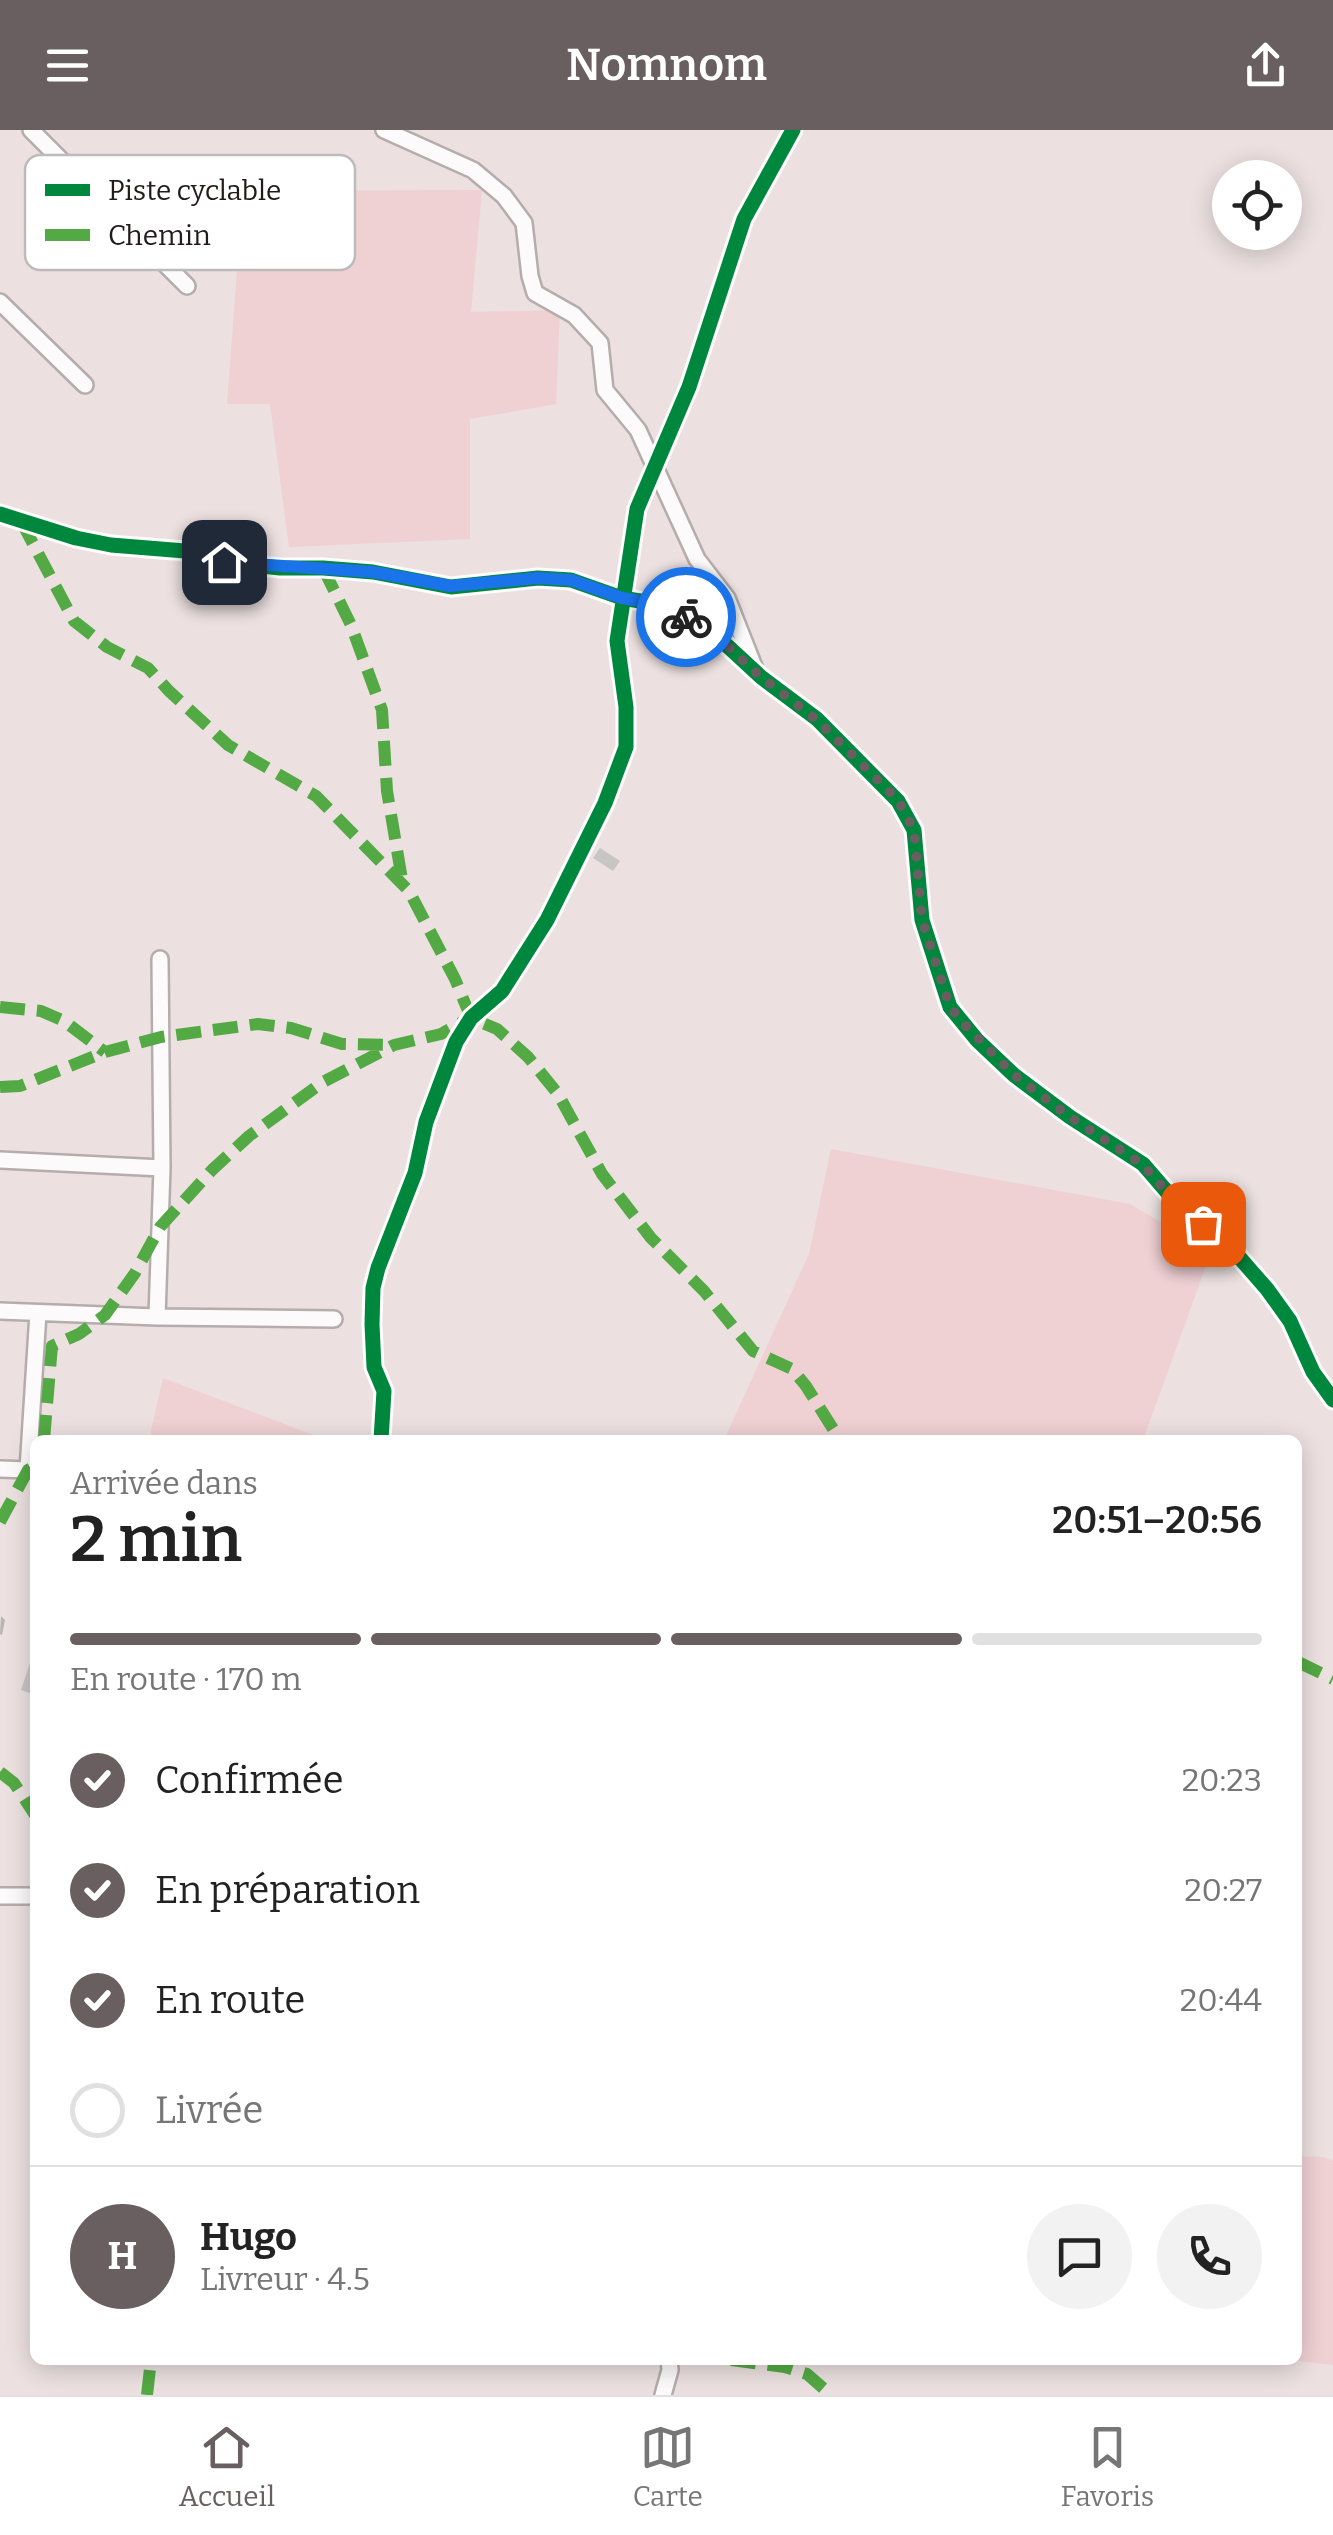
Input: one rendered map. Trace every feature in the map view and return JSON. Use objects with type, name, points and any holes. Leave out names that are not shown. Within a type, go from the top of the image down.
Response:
[{"type":"street","points":[[31,130],[56,155]]},
{"type":"street","points":[[384,130],[473,170],[504,196],[524,223],[530,276],[536,293],[574,315],[600,342],[605,390],[638,430],[697,558],[727,598],[757,673]]},
{"type":"street","points":[[381,1435],[384,1392],[374,1367],[372,1324],[378,1268],[415,1173],[426,1122],[456,1042],[471,1018],[502,991],[547,920],[605,802],[626,748],[626,707],[616,641],[637,509],[689,387],[744,219],[792,130]]},
{"type":"street","points":[[171,270],[187,286]]},
{"type":"street","points":[[0,302],[84,384]]},
{"type":"street","points":[[0,514],[76,538],[184,551],[224,562],[373,572],[450,586],[538,578],[571,580],[622,598],[664,605],[708,628],[817,720],[898,800],[914,830],[922,920],[950,1007],[1014,1075],[1142,1164],[1181,1208],[1224,1241],[1267,1288],[1290,1321],[1313,1372],[1333,1400]]},
{"type":"street","points":[[157,1317],[162,1168],[160,959]]},
{"type":"street","points":[[0,1160],[162,1168]]},
{"type":"street","points":[[0,1311],[334,1320]]},
{"type":"street","points":[[30,1435],[38,1313]]},
{"type":"street","points":[[0,1469],[28,1470],[30,1439]]},
{"type":"street","points":[[0,1896],[30,1896]]},
{"type":"street","points":[[663,2395],[670,2365]]},
{"type":"shaded area","points":[[482,190],[471,312],[560,310],[556,404],[470,419],[470,539],[289,547],[270,404],[227,404],[237,270],[355,270],[355,191]]},
{"type":"shaded area","points":[[831,1149],[1130,1204],[1211,1252],[1145,1435],[726,1435],[809,1254]]},
{"type":"shaded area","points":[[163,1378],[314,1435],[150,1435]]},
{"type":"shaded area","points":[[1302,2156],[1333,2161],[1333,2365],[1302,2361]]},
{"type":"building","points":[[600,848],[620,861],[613,871],[593,858]]},
{"type":"building","points":[[30,1663],[30,1693],[21,1690]]},
{"type":"marked path","points":[[21,521],[74,621],[107,647],[148,668],[228,745],[316,796],[409,891],[471,1018],[497,1029],[528,1057],[558,1094],[602,1174],[651,1238],[704,1291],[753,1351],[792,1369],[837,1435]]},
{"type":"marked path","points":[[323,568],[351,625],[382,710],[387,791],[403,885]]},
{"type":"marked path","points":[[0,1007],[41,1011],[64,1021],[105,1052]]},
{"type":"marked path","points":[[44,1435],[52,1346],[79,1334],[105,1315],[135,1273],[160,1227],[212,1170],[249,1136],[323,1082],[394,1045],[441,1034],[466,1020]]},
{"type":"marked path","points":[[0,1087],[20,1086],[105,1052],[161,1037],[258,1024],[291,1028],[342,1044],[389,1045]]},
{"type":"marked path","points":[[0,1522],[30,1469]]},
{"type":"marked path","points":[[1302,1664],[1333,1679]]},
{"type":"marked path","points":[[0,1772],[14,1783],[30,1807]]},
{"type":"marked path","points":[[147,2395],[150,2365]]},
{"type":"marked path","points":[[770,2365],[807,2374],[831,2395]]},
{"type":"cycle path","points":[[381,1435],[384,1391],[374,1367],[372,1324],[378,1268],[415,1173],[426,1122],[456,1042],[471,1018],[502,991],[547,920],[605,803],[626,747],[626,707],[617,641],[637,509],[689,387],[744,219],[793,130]]},
{"type":"cycle path","points":[[0,514],[76,538],[185,551],[224,562],[373,572],[451,587],[538,578],[571,580],[622,598],[664,605],[708,628],[761,677],[817,719],[898,801],[914,830],[922,920],[950,1007],[1014,1075],[1143,1164],[1181,1208],[1225,1241],[1290,1321],[1313,1372],[1333,1400]]},
{"type":"way so far","points":[[686,617],[708,628],[761,677],[817,720],[898,800],[914,830],[922,920],[950,1007],[964,1024],[1014,1075],[1142,1164],[1181,1208],[1203,1224]]},
{"type":"route","points":[[224,562],[373,572],[450,586],[538,578],[571,580],[622,598],[664,605],[686,617]]}]
